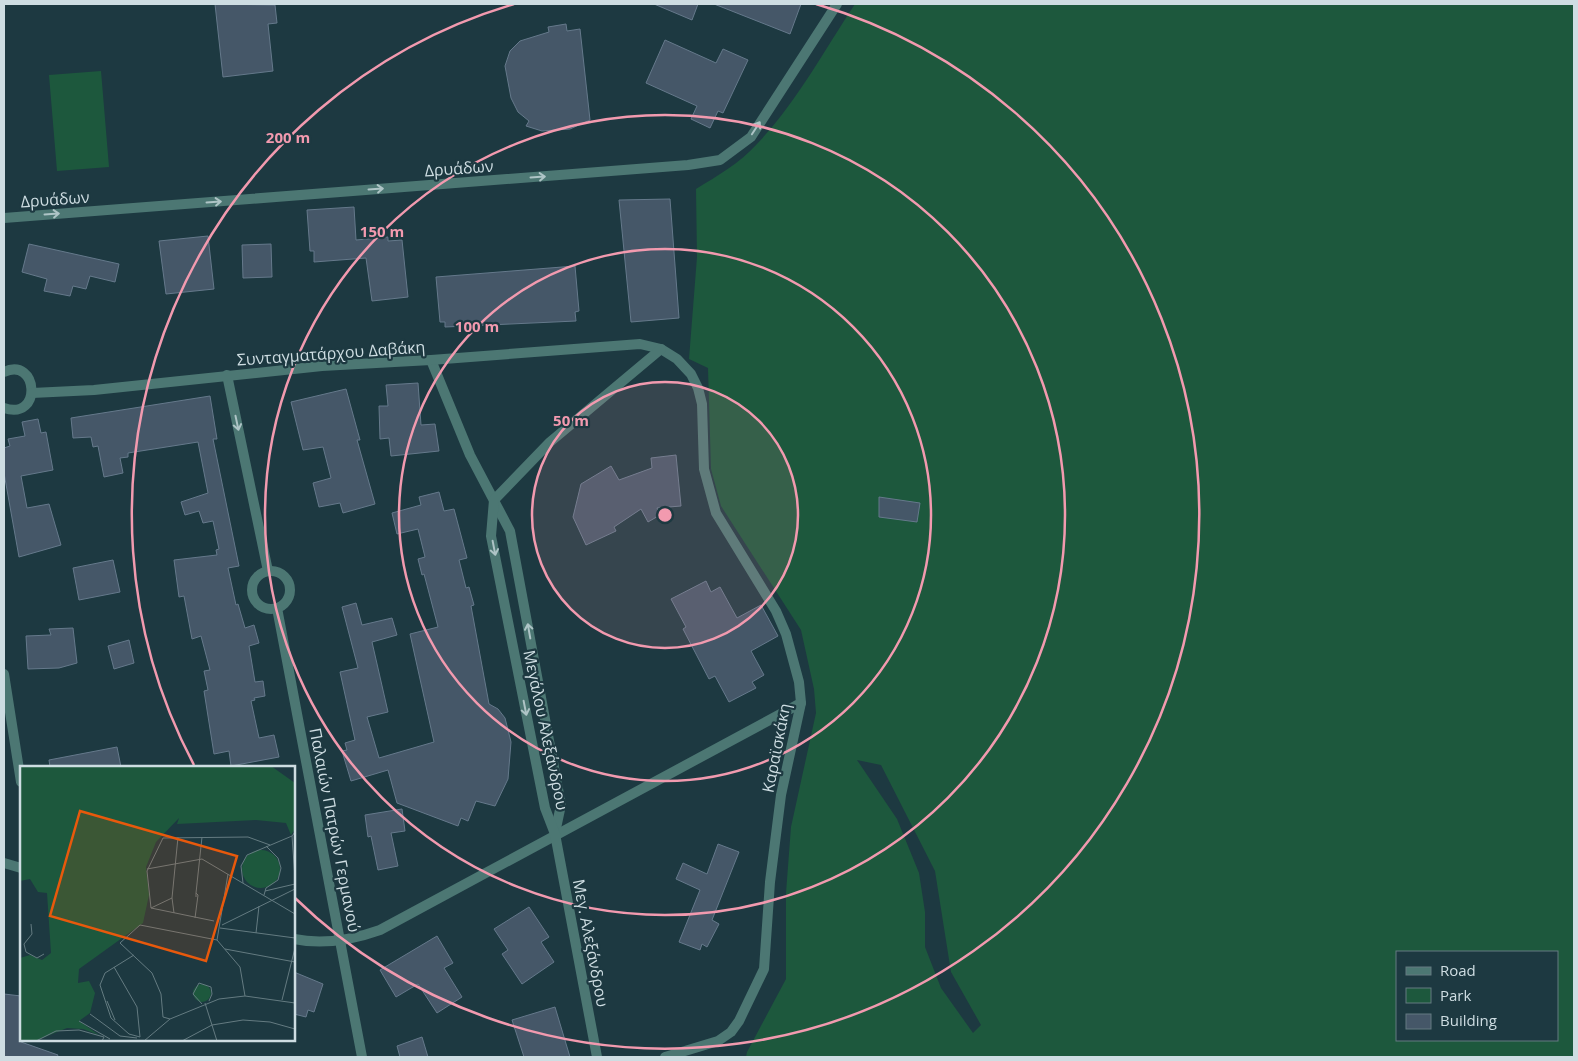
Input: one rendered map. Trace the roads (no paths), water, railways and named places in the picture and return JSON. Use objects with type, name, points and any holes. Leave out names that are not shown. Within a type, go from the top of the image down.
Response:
[{"type":"street","name":"Δρυάδων","points":[[4,218],[688,165],[720,160],[751,137],[837,4]]},
{"type":"street","name":"Συνταγματάρχου Δαβάκη","points":[[32,393],[94,390],[322,366],[431,360],[640,344],[661,349]]},
{"type":"street","points":[[494,500],[550,442],[661,349]]},
{"type":"street","name":"Καραϊσκάκη","points":[[661,349],[677,359],[691,374],[698,388],[702,404],[704,469],[716,513],[776,611],[790,644],[799,682],[801,702],[781,795],[770,882],[764,968],[739,1021],[731,1032],[718,1041],[665,1057]]},
{"type":"street","name":"Μεγάλου Αλεξάνδρου","points":[[431,360],[470,455],[510,531],[561,805],[554,834]]},
{"type":"street","points":[[4,372],[15,370],[23,372],[32,385],[29,401],[22,407],[14,410],[4,408]]},
{"type":"street","points":[[228,375],[268,571]]},
{"type":"street","name":"Μεγάλου Αλεξάνδρου","points":[[494,500],[491,536],[545,808],[554,834]]},
{"type":"street","points":[[268,571],[280,573],[289,582],[290,595],[277,608],[265,608],[259,605],[252,595],[253,582],[257,577],[268,571]]},
{"type":"street","name":"Παλαιών Πατρών Γερμανού","points":[[277,608],[362,1057]]},
{"type":"street","points":[[4,674],[20,776]]},
{"type":"street","points":[[295,939],[311,942],[341,940],[380,930],[554,834],[801,702]]},
{"type":"street","name":"Μεγ. Αλεξάνδρου","points":[[554,834],[597,1057]]},
{"type":"street","points":[[4,863],[20,868]]}]
